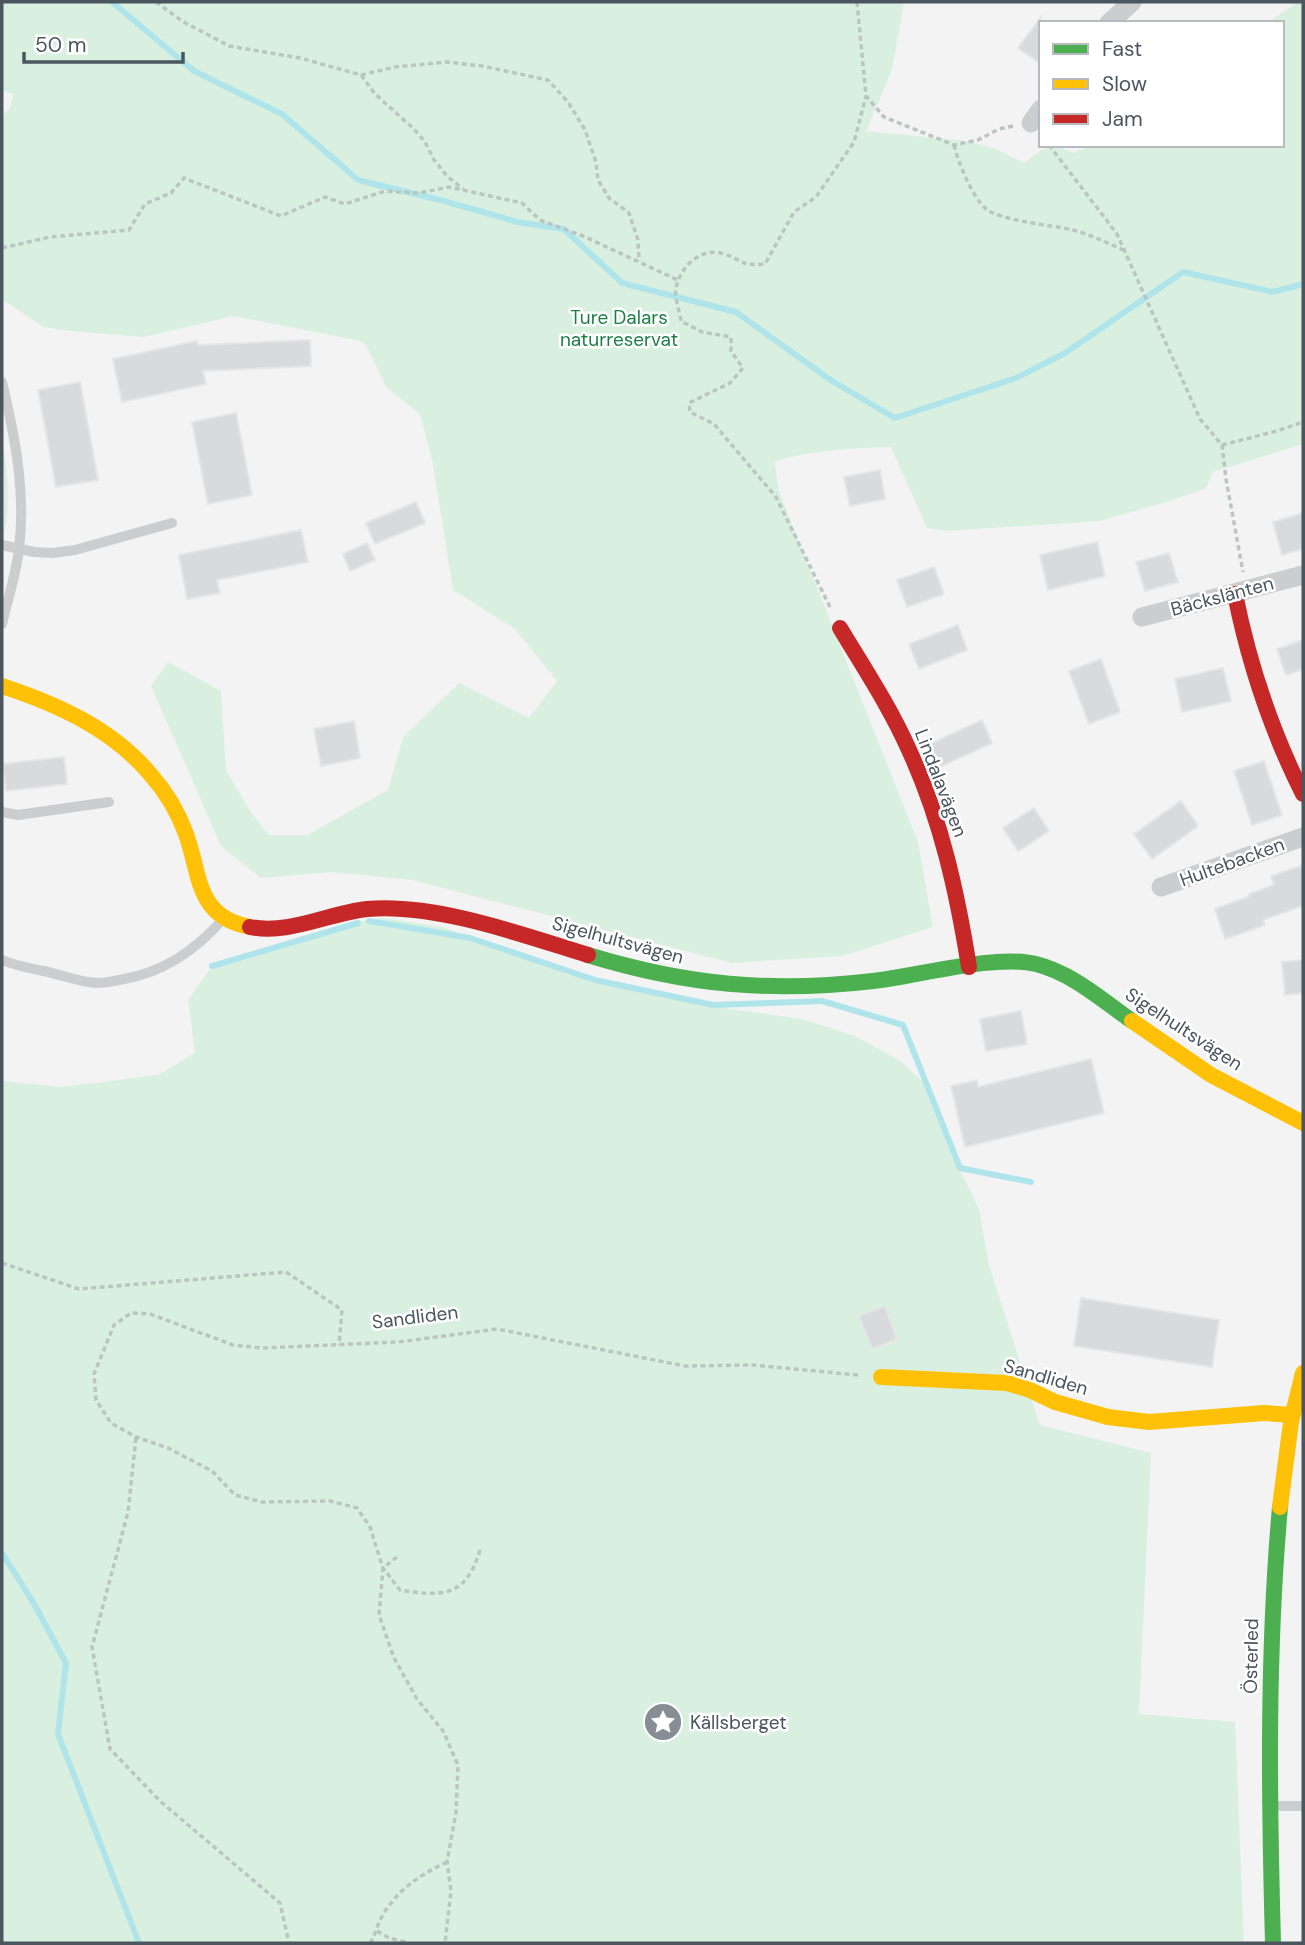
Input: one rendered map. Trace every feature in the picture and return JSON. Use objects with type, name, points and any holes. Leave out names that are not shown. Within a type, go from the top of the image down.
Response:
[{"type":"street","points":[[1111,21],[1132,2]]},
{"type":"street","name":"Bäckslänten","points":[[1142,617],[1303,575]]},
{"type":"street","points":[[1241,592],[1241,626],[1266,713],[1303,794]]},
{"type":"street","name":"Lindalavägen","points":[[840,628],[910,750],[929,799],[949,864],[970,967]]},
{"type":"street","points":[[2,686],[76,715],[113,740],[145,769],[175,811],[188,842],[202,894],[224,918]]},
{"type":"street","name":"Hultebacken","points":[[1161,887],[1303,837]]},
{"type":"street","name":"Sigelhultsvägen","points":[[224,918],[246,927],[262,928],[288,926],[357,910],[403,910],[467,921],[644,971],[693,981],[738,986],[863,982],[1019,962],[1052,969],[1076,981],[1202,1069],[1303,1122]]},
{"type":"street","name":"Österled","points":[[1273,1943],[1269,1806],[1273,1613],[1280,1506],[1303,1373]]},
{"type":"street","name":"Sandliden","points":[[881,1377],[1007,1383],[1055,1402],[1108,1417],[1149,1422],[1264,1413],[1297,1407]]},
{"type":"lane","points":[[2,382],[19,471],[22,519],[19,549],[2,624]]},
{"type":"lane","points":[[2,545],[52,553],[75,550],[172,523]]},
{"type":"lane","points":[[2,812],[18,815],[109,802]]},
{"type":"lane","points":[[2,960],[21,968],[73,980],[100,983],[138,977],[152,973],[190,951],[208,937],[224,918]]},
{"type":"lane","points":[[1269,1806],[1303,1806]]},
{"type":"path","points":[[156,2],[182,21],[229,46],[300,58],[361,75],[395,67],[447,62],[548,79],[568,102],[585,130],[596,162],[598,180],[609,198],[629,213],[638,240],[639,261]]},
{"type":"path","points":[[840,628],[776,498],[714,424],[690,412],[689,403],[730,383],[743,368],[731,351],[732,337],[702,332],[681,321],[676,289],[690,261],[709,252],[723,253],[746,266],[765,264],[794,212],[816,197],[854,142],[866,96],[857,2]]},
{"type":"path","points":[[361,75],[375,94],[414,129],[447,176],[466,191]]},
{"type":"path","points":[[866,96],[884,117],[954,145],[978,140],[999,129],[1036,116]]},
{"type":"path","points":[[954,145],[968,180],[985,209],[1007,217],[1098,238],[1125,251]]},
{"type":"path","points":[[1051,147],[1116,234],[1200,419],[1223,445],[1241,592]]},
{"type":"path","points":[[2,248],[50,237],[129,230],[145,204],[171,193],[184,178],[281,216],[326,197],[345,204],[385,191],[419,193],[449,187],[522,204],[540,220],[583,236],[680,281]]},
{"type":"path","points":[[1223,445],[1303,422]]},
{"type":"path","points":[[2,1264],[79,1289],[286,1272],[342,1310],[339,1345]]},
{"type":"path","name":"Sandliden","points":[[480,1550],[474,1572],[459,1588],[432,1595],[400,1590],[383,1568],[370,1527],[357,1508],[330,1502],[262,1502],[235,1494],[212,1471],[111,1423],[96,1400],[94,1374],[114,1325],[131,1313],[150,1314],[233,1345],[263,1348],[398,1342],[497,1329],[685,1366],[753,1365],[881,1377]]},
{"type":"path","points":[[136,1437],[128,1512],[92,1647],[110,1749],[160,1801],[280,1903],[289,1943]]},
{"type":"path","points":[[397,1557],[383,1568],[379,1615],[394,1658],[417,1699],[443,1731],[458,1765],[456,1812],[447,1862],[451,1891],[445,1943]]},
{"type":"path","points":[[370,1943],[383,1915],[413,1880],[447,1862]]},
{"type":"path","points":[[377,1931],[388,1938],[409,1943]]},
{"type":"green space","name":"Ture Dalars naturreservat","points":[[2,2],[904,2],[892,70],[866,131],[966,141],[994,148],[1024,163],[1050,147],[1058,147],[1073,153],[1088,147],[1284,147],[1284,21],[1271,21],[1297,2],[1303,2],[1303,444],[1213,472],[1206,488],[1099,521],[948,531],[927,528],[891,447],[833,450],[775,461],[778,489],[918,842],[933,927],[842,956],[732,963],[412,880],[332,872],[261,878],[221,846],[151,686],[168,662],[221,691],[226,770],[251,813],[269,835],[307,835],[388,790],[403,737],[459,683],[529,718],[557,681],[515,629],[453,590],[432,459],[420,414],[386,387],[367,347],[361,341],[233,316],[144,337],[70,331],[43,327],[3,300],[2,115],[10,108],[13,94],[2,90]]},
{"type":"green space","points":[[2,440],[8,494],[2,547]]},
{"type":"green space","points":[[383,918],[443,927],[570,975],[731,1009],[802,1019],[855,1036],[899,1060],[928,1086],[948,1145],[979,1209],[989,1265],[1040,1425],[1151,1453],[1139,1714],[1235,1722],[1244,1943],[2,1943],[2,1081],[62,1087],[158,1075],[195,1053],[188,1000],[212,966],[340,925]]},
{"type":"building","points":[[1041,17],[1039,63],[1018,48]]},
{"type":"building","points":[[310,340],[311,366],[203,371],[206,384],[122,402],[113,359],[197,341],[198,345]]},
{"type":"building","points":[[80,382],[98,480],[56,487],[38,390]]},
{"type":"building","points":[[236,413],[252,495],[208,504],[192,422]]},
{"type":"building","points":[[880,470],[885,499],[850,506],[844,477]]},
{"type":"building","points":[[416,502],[425,523],[375,544],[366,523]]},
{"type":"building","points":[[1303,513],[1303,549],[1282,555],[1273,522]]},
{"type":"building","points":[[301,530],[308,562],[217,580],[220,593],[187,599],[179,555]]},
{"type":"building","points":[[1097,542],[1105,576],[1048,590],[1040,555]]},
{"type":"building","points":[[367,543],[375,560],[350,571],[343,554]]},
{"type":"building","points":[[1169,553],[1178,582],[1145,591],[1136,562]]},
{"type":"building","points":[[934,567],[944,594],[907,607],[897,580]]},
{"type":"building","points":[[958,625],[967,650],[919,669],[909,644]]},
{"type":"building","points":[[1303,640],[1303,669],[1286,675],[1277,649]]},
{"type":"building","points":[[1101,659],[1120,712],[1089,724],[1069,671]]},
{"type":"building","points":[[1223,668],[1231,701],[1182,712],[1175,679]]},
{"type":"building","points":[[982,720],[992,743],[940,767],[930,744]]},
{"type":"building","points":[[354,721],[360,758],[321,766],[314,729]]},
{"type":"building","points":[[64,757],[67,784],[6,791],[3,764]]},
{"type":"building","points":[[1264,761],[1282,815],[1252,825],[1234,771]]},
{"type":"building","points":[[1181,801],[1198,826],[1152,859],[1134,834]]},
{"type":"building","points":[[1034,808],[1049,831],[1018,851],[1003,828]]},
{"type":"building","points":[[1303,865],[1303,906],[1263,920],[1265,925],[1225,939],[1215,909],[1274,885],[1271,876]]},
{"type":"building","points":[[1303,960],[1303,993],[1285,995],[1282,962]]},
{"type":"building","points":[[1021,1011],[1027,1044],[986,1051],[980,1019]]},
{"type":"building","points":[[1091,1059],[1104,1113],[965,1147],[951,1086],[977,1080],[978,1087]]},
{"type":"building","points":[[1081,1298],[1219,1320],[1212,1367],[1074,1346]]},
{"type":"building","points":[[885,1306],[897,1339],[872,1349],[859,1316]]},
{"type":"waterway","points":[[112,2],[194,71],[282,114],[358,180],[517,222],[564,229],[622,283],[736,312],[832,381],[895,418],[1016,378],[1065,353],[1183,272],[1273,292],[1303,284]]},
{"type":"waterway","points":[[369,921],[470,938],[595,980],[713,1005],[822,1001],[903,1025],[960,1168],[1031,1182]]},
{"type":"waterway","points":[[212,966],[358,923]]},
{"type":"waterway","points":[[2,1553],[33,1602],[66,1663],[58,1734],[139,1943]]},
{"type":"traffic: fast","points":[[588,955],[694,980],[764,986],[835,985],[999,962],[1036,964],[1062,974],[1086,988],[1132,1021]]},
{"type":"traffic: fast","points":[[1273,1943],[1270,1725],[1280,1507]]},
{"type":"traffic: slow","points":[[2,686],[83,720],[102,731],[136,759],[167,795],[175,810],[186,834],[203,892],[210,904],[232,922],[250,927]]},
{"type":"traffic: slow","points":[[1132,1021],[1211,1075],[1303,1123]]},
{"type":"traffic: slow","points":[[1280,1507],[1291,1422],[1303,1373]]},
{"type":"traffic: slow","points":[[881,1377],[1007,1383],[1055,1402],[1108,1417],[1149,1422],[1264,1413],[1292,1415]]},
{"type":"traffic: jam","points":[[1235,594],[1262,696],[1303,794]]},
{"type":"traffic: jam","points":[[840,628],[894,718],[930,802],[946,856],[969,967]]},
{"type":"traffic: jam","points":[[250,927],[279,928],[353,911],[394,908],[479,922],[588,955]]},
{"type":"place","name":"Källsberget","points":[[663,1722]]}]
